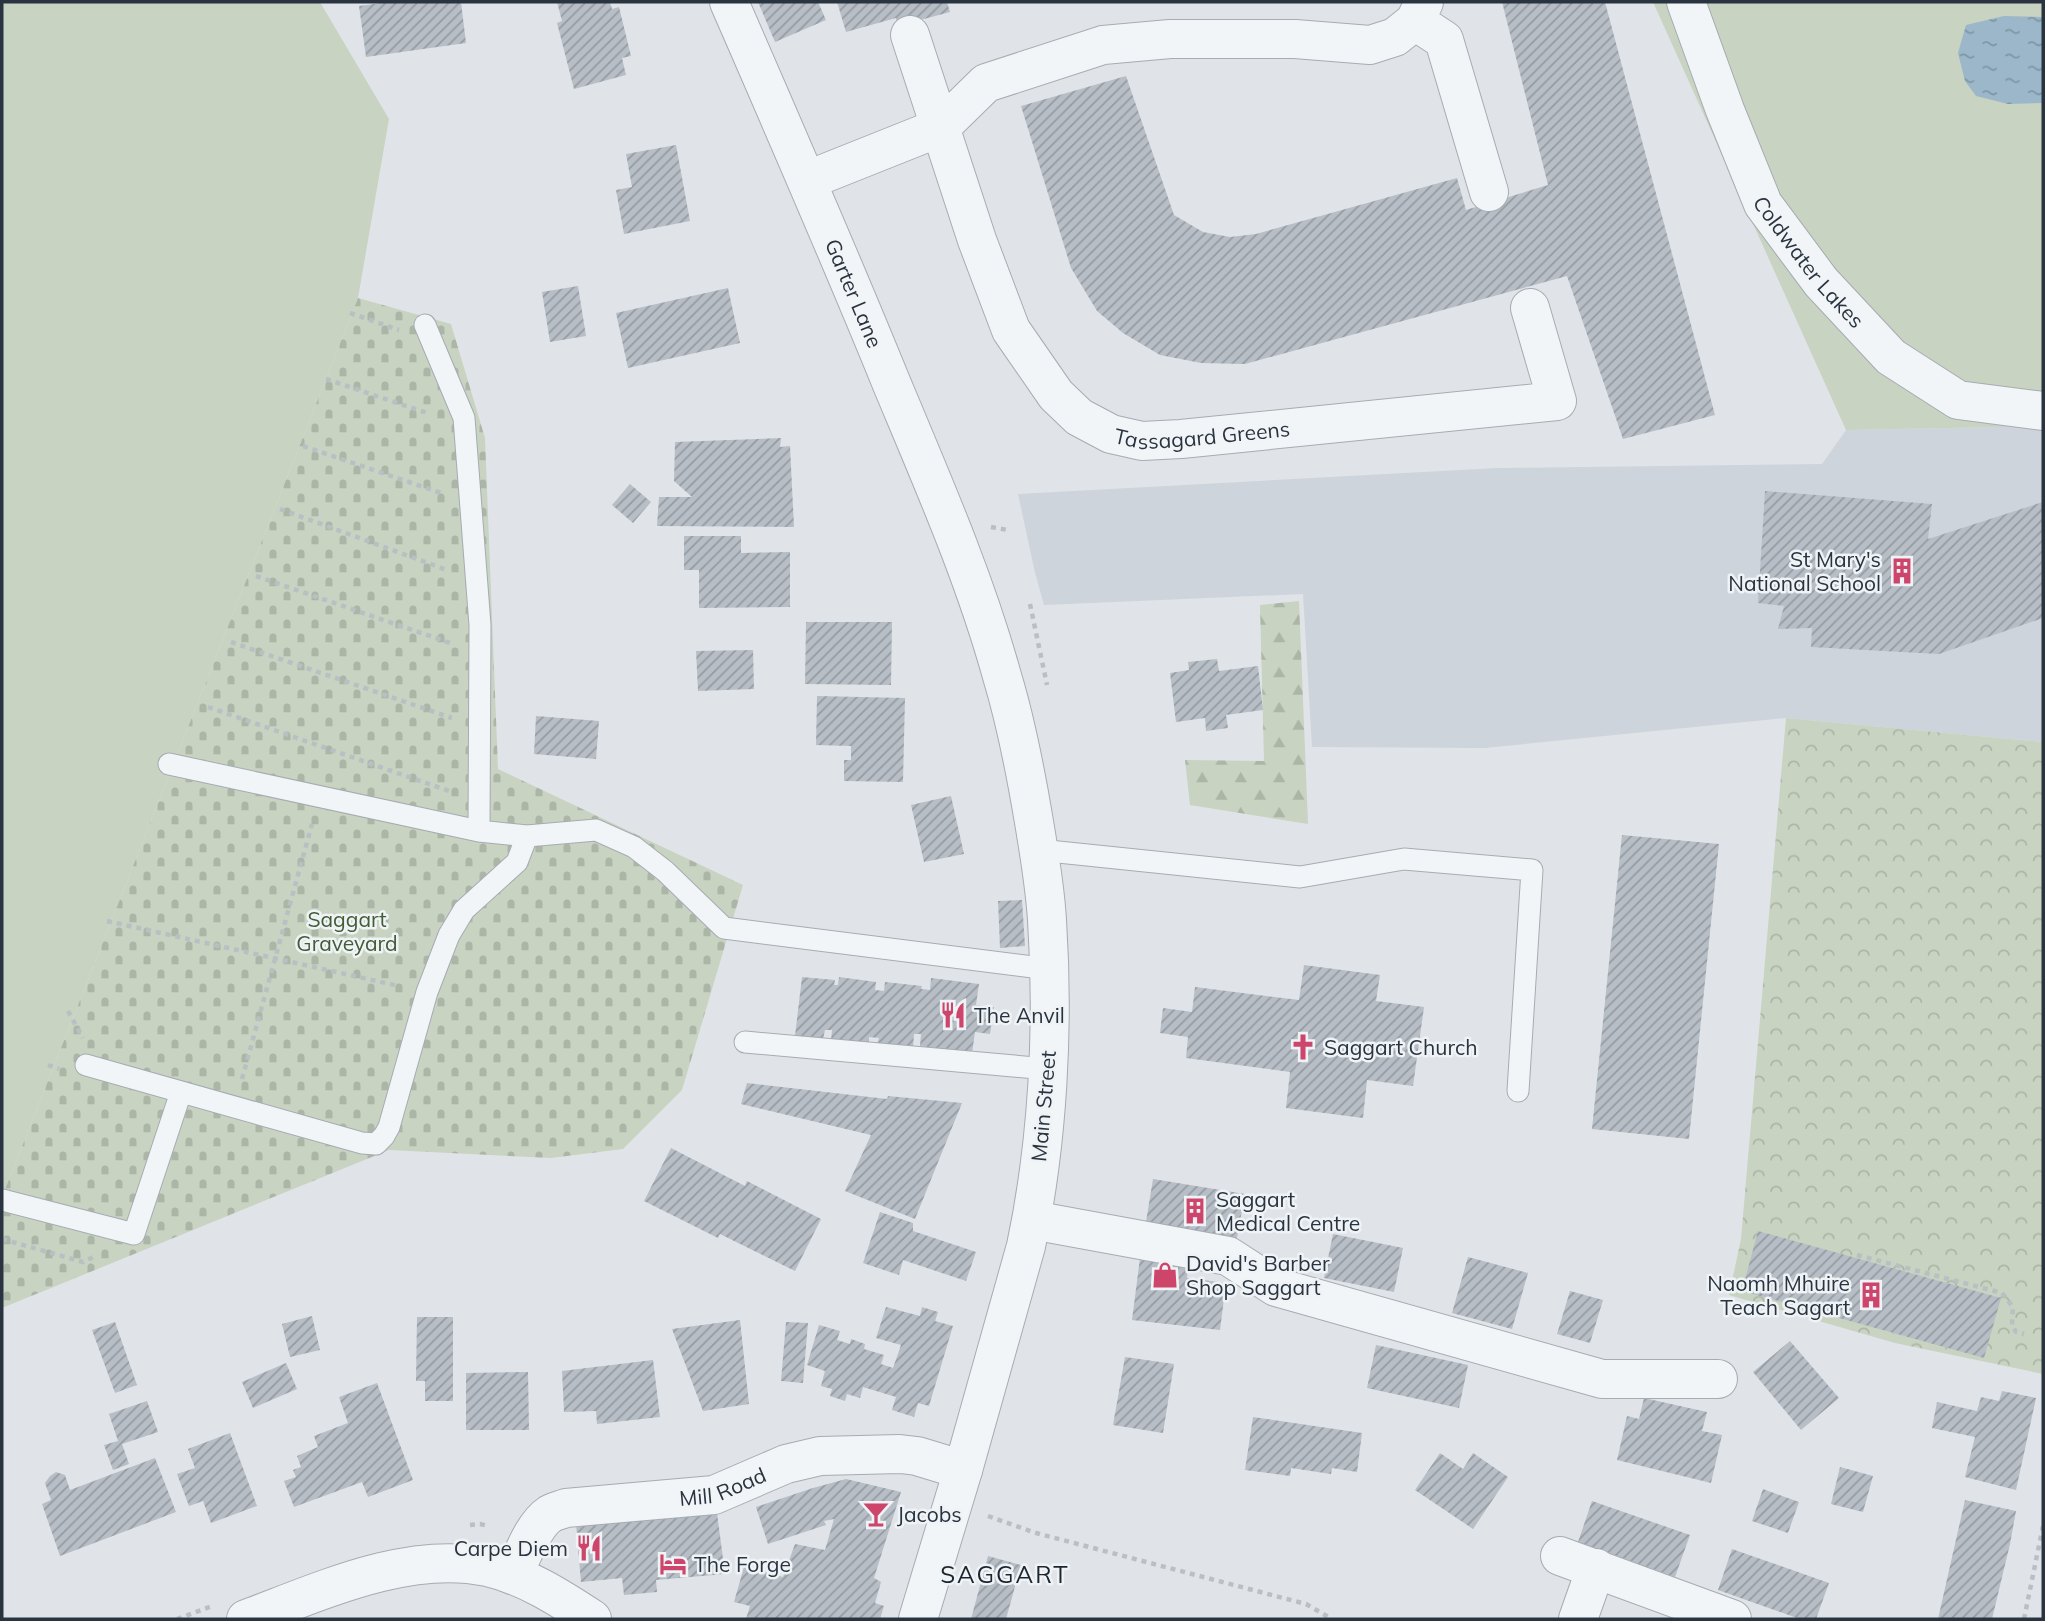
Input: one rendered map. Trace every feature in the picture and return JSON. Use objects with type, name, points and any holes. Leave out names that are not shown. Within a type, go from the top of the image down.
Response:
[{"type":"street","name":"Garter Lane","points":[[729,2],[808,180],[973,586]]},
{"type":"street","name":"Coldwater Lakes","points":[[1686,2],[1763,204],[1821,282],[1891,357],[1958,400],[2043,411]]},
{"type":"street","points":[[808,180],[941,127],[986,83],[1103,45],[1170,39],[1295,39],[1370,45],[1395,37],[1419,12],[1444,40],[1489,192]]},
{"type":"street","name":"Tassagard Greens","points":[[910,35],[977,240],[1011,330],[1056,395],[1079,417],[1111,434],[1142,441],[1181,439],[1557,401],[1530,308]]},
{"type":"street","name":"Main Street","points":[[918,1619],[1026,1246],[1043,1133],[1047,1069],[1047,919],[1039,850],[1011,707],[973,586]]},
{"type":"street","points":[[1032,1220],[1228,1256],[1276,1287],[1602,1379],[1718,1379]]},
{"type":"street","name":"Mill Road","points":[[513,1575],[542,1520],[552,1512],[566,1508],[714,1495],[786,1464],[820,1456],[900,1454],[917,1456],[963,1470]]},
{"type":"street","points":[[1560,1556],[1732,1619]]},
{"type":"street","points":[[230,1613],[380,1573],[452,1562],[488,1567],[513,1575],[540,1587],[592,1619]]},
{"type":"street","points":[[1578,1619],[1596,1568]]},
{"type":"lane","points":[[429,334],[464,418],[480,654],[479,831]]},
{"type":"lane","points":[[169,764],[479,831],[527,836],[596,830],[634,847],[664,871],[724,928],[1048,967]]},
{"type":"lane","points":[[86,1065],[362,1143],[376,1144],[389,1127],[427,992],[449,935],[464,910],[517,862],[527,836]]},
{"type":"lane","points":[[1039,850],[1300,877],[1404,859],[1532,870],[1518,1091]]},
{"type":"lane","points":[[745,1042],[1047,1069]]},
{"type":"lane","points":[[2,1200],[134,1234],[180,1091]]},
{"type":"path","points":[[351,313],[429,334]]},
{"type":"path","points":[[326,379],[464,425]]},
{"type":"path","points":[[303,446],[470,503]]},
{"type":"path","points":[[279,509],[476,580]]},
{"type":"path","points":[[256,576],[480,654]]},
{"type":"path","points":[[231,642],[480,727]]},
{"type":"path","points":[[208,707],[480,801]]},
{"type":"path","points":[[234,1107],[315,816]]},
{"type":"path","points":[[107,921],[427,992]]},
{"type":"path","points":[[1857,1255],[2002,1293],[2013,1307],[2011,1325],[2016,1332],[2024,1334]]},
{"type":"path","points":[[977,1512],[1036,1533],[1306,1604],[1332,1619]]},
{"type":"path","points":[[2024,1619],[2043,1526]]},
{"type":"path","points":[[177,1619],[230,1613]]},
{"type":"shaded area","points":[[2043,426],[2043,742],[1786,718],[1485,748],[1312,747],[1303,594],[1044,605],[1018,494],[1497,468],[1822,464],[1846,430]]},
{"type":"green space","points":[[2,2],[320,2],[389,119],[358,298],[2,1197]]},
{"type":"green space","points":[[1653,2],[2043,2],[2043,426],[1846,430]]},
{"type":"green space","name":"Saggart Graveyard","points":[[358,298],[451,324],[485,438],[498,769],[743,885],[682,1090],[623,1149],[551,1158],[389,1150],[2,1308],[2,1197]]},
{"type":"green space","points":[[1299,601],[1308,824],[1190,805],[1185,760],[1264,761],[1260,605]]},
{"type":"green space","points":[[1786,718],[2043,742],[2043,1374],[1895,1343],[1729,1295],[1741,1239]]},
{"type":"water","points":[[2004,16],[2043,17],[2043,103],[2008,104],[1976,96],[1965,81],[1958,53],[1966,25]]},
{"type":"building","points":[[388,2],[461,2],[466,43],[366,57],[359,6]]},
{"type":"building","points":[[557,2],[610,2],[612,9],[619,7],[631,56],[622,58],[626,75],[574,89],[557,23],[562,21]]},
{"type":"building","points":[[758,2],[818,2],[826,20],[775,42]]},
{"type":"building","points":[[837,2],[947,2],[950,12],[898,26],[896,18],[846,32]]},
{"type":"building","points":[[1502,2],[1605,2],[1715,415],[1623,439],[1567,276],[1245,364],[1201,363],[1160,355],[1123,333],[1097,311],[1071,268],[1021,106],[1126,76],[1174,215],[1203,232],[1230,237],[1256,234],[1457,178],[1466,210],[1548,185]]},
{"type":"building","points":[[676,145],[690,221],[624,234],[616,190],[632,187],[626,154]]},
{"type":"building","points":[[578,286],[586,336],[550,342],[542,292]]},
{"type":"building","points":[[728,288],[740,343],[628,368],[616,313]]},
{"type":"building","points":[[781,438],[780,447],[790,446],[794,527],[657,526],[659,497],[692,497],[674,481],[675,442]]},
{"type":"building","points":[[630,484],[651,502],[633,523],[612,505]]},
{"type":"building","name":"St Mary's National School","points":[[1765,491],[1932,504],[1928,539],[2043,502],[2043,618],[1939,654],[1811,647],[1812,628],[1778,629],[1784,606],[1758,603]]},
{"type":"building","points":[[684,536],[741,536],[741,553],[790,552],[790,607],[699,608],[699,570],[684,570]]},
{"type":"building","points":[[806,622],[892,622],[891,685],[805,684]]},
{"type":"building","points":[[753,650],[754,689],[698,691],[696,651]]},
{"type":"building","points":[[1217,659],[1219,671],[1258,666],[1263,710],[1226,715],[1228,728],[1206,731],[1205,718],[1176,722],[1170,673],[1189,670],[1188,662]]},
{"type":"building","points":[[817,696],[905,698],[903,782],[844,781],[844,760],[851,760],[851,746],[816,745]]},
{"type":"building","points":[[536,716],[599,721],[596,759],[534,754]]},
{"type":"building","points":[[951,796],[964,854],[924,862],[911,805]]},
{"type":"building","points":[[1622,835],[1719,844],[1689,1139],[1592,1129]]},
{"type":"building","points":[[1022,900],[1025,946],[1000,948],[998,901]]},
{"type":"building","name":"Saggart Church","points":[[1304,965],[1380,975],[1376,1001],[1424,1007],[1413,1086],[1367,1080],[1363,1118],[1286,1108],[1290,1072],[1186,1058],[1188,1037],[1160,1033],[1163,1008],[1192,1012],[1195,987],[1299,1000]]},
{"type":"building","points":[[802,977],[835,980],[834,985],[838,985],[839,977],[876,982],[875,990],[884,991],[885,982],[922,986],[921,989],[930,990],[931,978],[979,984],[976,1005],[994,1007],[990,1034],[975,1032],[972,1053],[920,1046],[921,1034],[914,1034],[913,1048],[877,1045],[879,1038],[869,1037],[869,1044],[831,1040],[832,1030],[825,1030],[823,1039],[795,1036]]},
{"type":"building","points":[[747,1083],[887,1099],[888,1096],[962,1103],[915,1219],[845,1191],[871,1135],[741,1104]]},
{"type":"building","points":[[671,1148],[745,1186],[747,1181],[821,1219],[795,1271],[720,1234],[718,1238],[644,1201]]},
{"type":"building","name":"Saggart Medical Centre","points":[[1153,1179],[1245,1194],[1236,1243],[1145,1228]]},
{"type":"building","points":[[880,1212],[913,1223],[913,1231],[976,1252],[966,1281],[903,1260],[899,1275],[863,1263]]},
{"type":"building","name":"Naomh Mhuire Teach Sagart","points":[[1758,1231],[2001,1298],[1984,1358],[1742,1291]]},
{"type":"building","points":[[1333,1234],[1403,1248],[1394,1292],[1324,1278]]},
{"type":"building","points":[[1468,1257],[1528,1273],[1512,1329],[1452,1313]]},
{"type":"building","points":[[1140,1258],[1188,1264],[1187,1278],[1226,1283],[1220,1330],[1132,1320]]},
{"type":"building","points":[[1570,1291],[1603,1300],[1590,1343],[1557,1334]]},
{"type":"building","points":[[886,1307],[920,1316],[922,1307],[938,1312],[935,1321],[953,1326],[929,1406],[918,1403],[914,1417],[892,1410],[896,1397],[863,1387],[860,1398],[847,1394],[845,1401],[830,1396],[832,1389],[821,1386],[825,1371],[807,1365],[819,1325],[840,1331],[837,1340],[850,1344],[851,1339],[865,1344],[864,1349],[884,1355],[881,1364],[893,1368],[901,1345],[876,1338]]},
{"type":"building","points":[[312,1316],[320,1350],[290,1357],[282,1324]]},
{"type":"building","points":[[417,1317],[453,1317],[453,1401],[425,1401],[425,1381],[416,1381]]},
{"type":"building","points":[[740,1320],[749,1404],[703,1411],[672,1329]]},
{"type":"building","points":[[115,1322],[137,1385],[115,1393],[92,1330]]},
{"type":"building","points":[[786,1322],[808,1323],[803,1383],[781,1381]]},
{"type":"building","points":[[1790,1341],[1839,1398],[1801,1430],[1753,1372]]},
{"type":"building","points":[[1376,1345],[1468,1365],[1459,1408],[1367,1388]]},
{"type":"building","points":[[1125,1357],[1174,1364],[1163,1433],[1113,1425]]},
{"type":"building","points":[[653,1360],[660,1417],[597,1424],[596,1411],[564,1412],[562,1371]]},
{"type":"building","points":[[286,1363],[297,1389],[253,1408],[242,1382]]},
{"type":"building","points":[[528,1372],[529,1430],[466,1430],[466,1373]]},
{"type":"building","points":[[377,1383],[413,1480],[368,1497],[362,1482],[294,1507],[284,1481],[296,1477],[293,1470],[301,1467],[297,1456],[318,1447],[314,1436],[348,1423],[339,1397]]},
{"type":"building","points":[[2002,1391],[2036,1398],[2016,1490],[1965,1477],[1975,1437],[1932,1428],[1937,1402],[1977,1411],[1981,1397],[1999,1401]]},
{"type":"building","points":[[1644,1398],[1707,1412],[1702,1431],[1722,1435],[1711,1483],[1617,1460],[1627,1416],[1639,1419]]},
{"type":"building","points":[[147,1401],[158,1432],[122,1444],[129,1464],[113,1470],[104,1445],[118,1441],[109,1414]]},
{"type":"building","points":[[1253,1417],[1362,1433],[1357,1472],[1332,1468],[1331,1474],[1291,1468],[1290,1476],[1245,1470]]},
{"type":"building","points":[[230,1433],[257,1506],[211,1523],[203,1501],[189,1506],[177,1474],[195,1468],[188,1449]]},
{"type":"building","points":[[1440,1453],[1463,1469],[1473,1453],[1508,1477],[1473,1529],[1415,1490]]},
{"type":"building","points":[[155,1458],[176,1512],[60,1556],[42,1504],[51,1500],[45,1483],[50,1476],[56,1472],[65,1475],[70,1490]]},
{"type":"building","points":[[1840,1467],[1873,1476],[1863,1512],[1831,1504]]},
{"type":"building","points":[[846,1479],[901,1492],[874,1578],[881,1582],[875,1603],[884,1606],[880,1619],[746,1619],[750,1606],[734,1602],[744,1567],[783,1577],[795,1544],[825,1550],[834,1519],[824,1521],[826,1525],[768,1544],[756,1507]]},
{"type":"building","points":[[1763,1489],[1799,1502],[1788,1533],[1752,1521]]},
{"type":"building","points":[[1965,1500],[2016,1511],[2010,1544],[1992,1619],[1938,1619]]},
{"type":"building","points":[[1592,1501],[1690,1535],[1675,1577],[1578,1542]]},
{"type":"building","points":[[717,1513],[725,1574],[656,1580],[657,1592],[624,1595],[622,1578],[581,1582],[576,1524]]},
{"type":"building","points":[[1732,1549],[1829,1583],[1816,1619],[1800,1619],[1718,1590]]},
{"type":"building","points":[[988,1556],[1021,1565],[1006,1619],[971,1619]]},
{"type":"place","name":"St Mary's National School","points":[[1902,571]]},
{"type":"place","name":"The Anvil","points":[[953,1015]]},
{"type":"place","name":"Saggart Church","points":[[1303,1047]]},
{"type":"place","name":"Saggart Medical Centre","points":[[1195,1211]]},
{"type":"place","name":"David's Barber Shop Saggart","points":[[1165,1275]]},
{"type":"place","name":"Naomh Mhuire Teach Sagart","points":[[1871,1295]]},
{"type":"place","name":"Jacobs","points":[[876,1514]]},
{"type":"place","name":"Carpe Diem","points":[[589,1548]]},
{"type":"place","name":"The Forge","points":[[673,1564]]},
{"type":"district","name":"SAGGART","points":[[1005,1574]]}]
